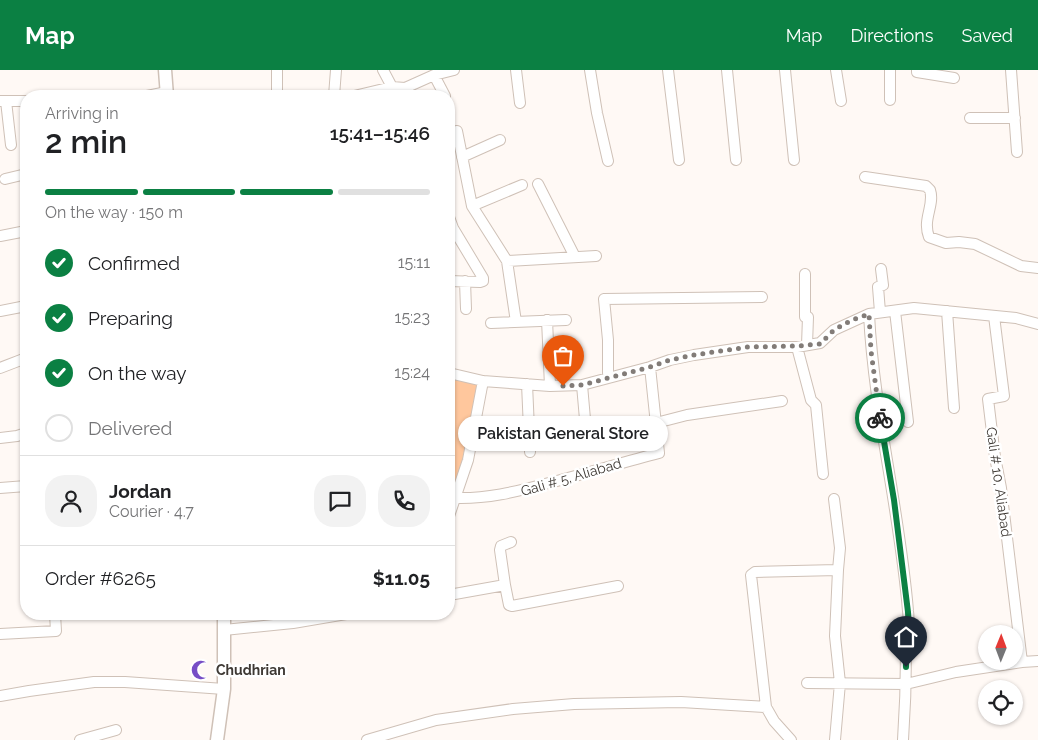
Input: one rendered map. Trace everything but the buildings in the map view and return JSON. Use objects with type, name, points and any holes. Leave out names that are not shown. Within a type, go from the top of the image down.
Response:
[{"type":"street","points":[[165,70],[167,90]]},
{"type":"street","points":[[277,70],[277,90]]},
{"type":"street","points":[[334,90],[336,70]]},
{"type":"street","points":[[383,70],[392,87]]},
{"type":"street","points":[[379,90],[392,87],[405,88],[450,70]]},
{"type":"street","points":[[516,70],[520,103]]},
{"type":"street","points":[[590,70],[608,161]]},
{"type":"street","points":[[668,70],[679,160]]},
{"type":"street","points":[[727,70],[736,160]]},
{"type":"street","points":[[785,70],[794,160]]},
{"type":"street","points":[[836,70],[841,101]]},
{"type":"street","points":[[890,70],[890,100]]},
{"type":"street","points":[[917,70],[917,72],[954,78]]},
{"type":"street","points":[[1011,70],[1018,152]]},
{"type":"street","points":[[434,76],[442,90]]},
{"type":"street","points":[[11,145],[3,101],[20,101]]},
{"type":"street","points":[[970,118],[1015,118]]},
{"type":"street","points":[[457,131],[472,206],[507,261],[516,322]]},
{"type":"street","points":[[462,157],[500,140]]},
{"type":"street","points":[[5,179],[20,175]]},
{"type":"street","points":[[865,177],[926,186],[930,190],[931,199],[926,218],[926,230],[929,236],[946,243],[975,244],[1021,266],[1038,268]]},
{"type":"street","points":[[538,184],[574,257]]},
{"type":"street","points":[[472,206],[522,185]]},
{"type":"street","points":[[0,236],[20,232]]},
{"type":"street","points":[[455,235],[483,278],[480,282],[455,281]]},
{"type":"street","points":[[507,261],[596,256]]},
{"type":"street","points":[[881,269],[883,286],[878,287],[872,360],[894,500],[908,612],[903,740]]},
{"type":"street","points":[[805,274],[805,317],[808,318],[802,346],[811,400],[816,405],[823,474]]},
{"type":"street","points":[[465,281],[466,309]]},
{"type":"street","points":[[610,377],[608,373],[608,340],[604,299],[762,297]]},
{"type":"street","points":[[0,311],[20,307]]},
{"type":"street","points":[[455,374],[483,381],[550,386],[582,385],[670,360],[748,347],[820,344],[834,330],[852,320],[875,313],[914,308],[1016,318],[1038,324]]},
{"type":"street","points":[[895,311],[908,422]]},
{"type":"street","points":[[947,311],[954,408]]},
{"type":"street","name":"Gali # 10, Aliabad","points":[[994,316],[1004,396],[988,399],[1018,625]]},
{"type":"street","points":[[547,320],[550,386]]},
{"type":"street","points":[[491,323],[566,320]]},
{"type":"street","points":[[0,368],[20,360]]},
{"type":"street","name":"Gali # 5, Aliabad","points":[[455,498],[475,499],[503,496],[660,453],[650,367]]},
{"type":"street","points":[[455,498],[468,460],[483,381]]},
{"type":"street","points":[[527,384],[530,452]]},
{"type":"street","points":[[582,385],[587,442]]},
{"type":"street","points":[[656,422],[687,415],[782,401]]},
{"type":"street","points":[[0,438],[20,435]]},
{"type":"street","points":[[0,488],[20,486]]},
{"type":"street","points":[[834,499],[840,548],[835,636],[840,683],[835,740]]},
{"type":"street","points":[[511,542],[501,546],[500,550],[509,605],[512,606],[618,586]]},
{"type":"street","points":[[790,740],[774,721],[766,707],[752,575],[755,572],[838,570]]},
{"type":"street","points":[[455,594],[505,585]]},
{"type":"street","points":[[0,634],[56,631],[55,620]]},
{"type":"street","points":[[217,740],[224,689],[224,620]]},
{"type":"street","points":[[224,630],[311,620]]},
{"type":"street","points":[[1023,662],[1038,661]]},
{"type":"street","points":[[807,682],[906,684],[978,669]]},
{"type":"street","points":[[0,696],[94,682],[125,682],[224,689]]},
{"type":"street","points":[[367,740],[436,720],[574,704],[681,702],[766,707]]},
{"type":"street","points":[[80,740],[116,730]]},
{"type":"shaded area","points":[[455,378],[479,384],[460,479],[455,488]]},
{"type":"way so far","points":[[563,386],[582,385],[694,355],[748,347],[820,344],[834,330],[852,320],[869,314],[871,351],[880,418]]},
{"type":"place","name":"Pakistan General Store","points":[[563,386]]},
{"type":"place","name":"Chudhrian","points":[[201,670]]},
{"type":"route","points":[[880,418],[888,457],[908,612],[909,631],[906,667]]}]
